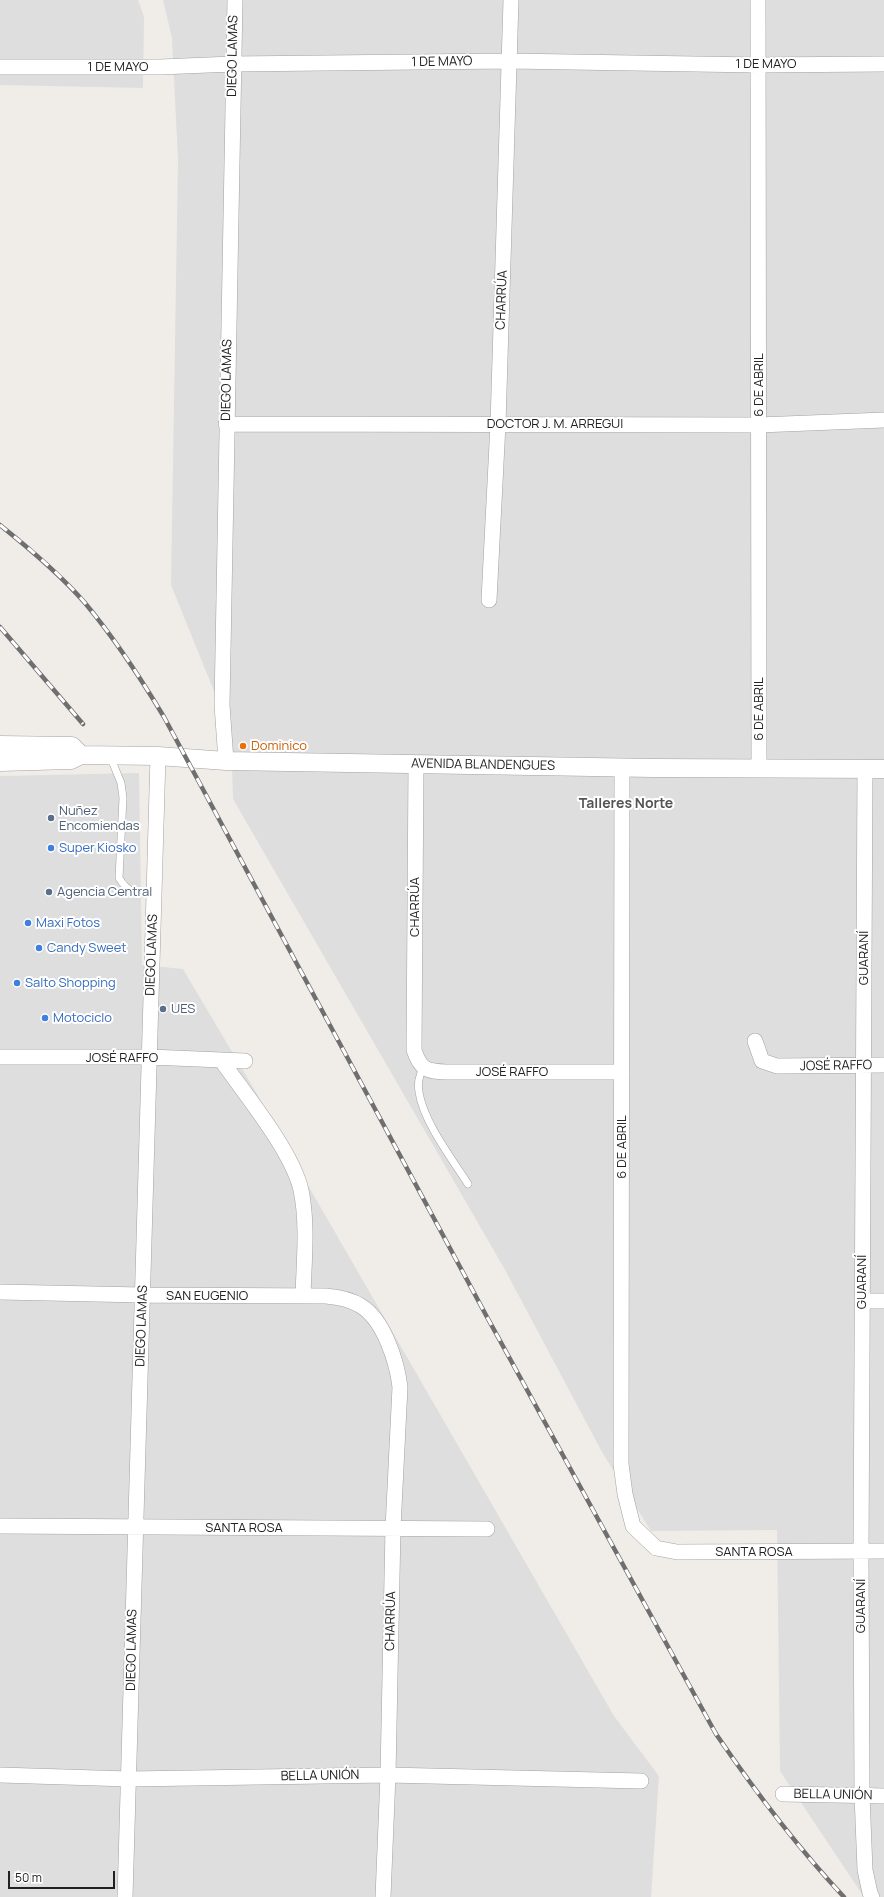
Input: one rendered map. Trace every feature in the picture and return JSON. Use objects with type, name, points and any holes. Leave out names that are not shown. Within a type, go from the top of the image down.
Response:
[{"type":"street","name":"DIEGO LAMAS","points":[[226,761],[222,705],[235,0]]},
{"type":"street","name":"CHARRÚA","points":[[489,600],[498,424],[511,0]]},
{"type":"street","name":"6 DE ABRIL","points":[[758,0],[759,769]]},
{"type":"street","name":"1 DE MAYO","points":[[0,67],[160,67],[233,64],[509,61],[757,65],[884,64]]},
{"type":"street","name":"DOCTOR J. M. ARREGUI","points":[[226,424],[759,425],[884,420]]},
{"type":"street","name":"AVENIDA BLANDENGUES","points":[[0,745],[72,746],[81,755]]},
{"type":"street","name":"AVENIDA BLANDENGUES","points":[[0,762],[71,760],[81,755],[110,755],[158,756],[226,761],[759,769],[884,769]]},
{"type":"street","name":"DIEGO LAMAS","points":[[125,1897],[158,756]]},
{"type":"street","name":"CHARRÚA","points":[[416,764],[414,1050],[418,1062],[423,1068]]},
{"type":"street","name":"6 DE ABRIL","points":[[622,767],[621,1464],[625,1494],[633,1526]]},
{"type":"street","name":"GUARANÍ","points":[[865,769],[861,1552],[862,1795],[865,1870],[872,1897]]},
{"type":"street","name":"JOSÉ RAFFO","points":[[755,1041],[762,1061],[777,1066],[884,1065]]},
{"type":"street","name":"JOSÉ RAFFO","points":[[0,1058],[150,1057],[245,1061]]},
{"type":"street","points":[[221,1060],[280,1144],[300,1188],[304,1217],[303,1296]]},
{"type":"street","name":"JOSÉ RAFFO","points":[[423,1068],[431,1071],[447,1072],[622,1072]]},
{"type":"street","name":"SAN EUGENIO","points":[[0,1292],[303,1296],[343,1298],[362,1306],[377,1322],[390,1347]]},
{"type":"street","points":[[862,1301],[884,1301]]},
{"type":"street","name":"CHARRÚA","points":[[384,1897],[393,1528],[400,1387],[398,1367],[390,1347]]},
{"type":"street","name":"SANTA ROSA","points":[[0,1526],[487,1529]]},
{"type":"street","name":"SANTA ROSA","points":[[633,1526],[656,1548],[677,1552],[884,1551]]},
{"type":"street","name":"BELLA UNIÓN","points":[[0,1775],[129,1779],[388,1776],[641,1781]]},
{"type":"street","name":"BELLA UNIÓN","points":[[783,1794],[884,1796]]},
{"type":"lane","points":[[110,755],[121,783],[123,798],[119,878],[125,888],[134,892],[154,894]]},
{"type":"lane","points":[[423,1068],[418,1083],[422,1102],[434,1129],[468,1184]]},
{"type":"shaded area","points":[[0,0],[138,0],[144,17],[143,88],[0,85]]},
{"type":"shaded area","points":[[163,0],[884,0],[884,1897],[864,1897],[780,1771],[777,1530],[651,1531],[602,1452],[504,1268],[233,799],[231,733],[171,585],[178,159],[172,38]]},
{"type":"shaded area","points":[[139,773],[142,965],[183,969],[273,1121],[313,1194],[614,1716],[659,1776],[651,1897],[0,1897],[0,776]]},
{"type":"railway","points":[[0,525],[44,562],[85,603],[117,644],[155,702],[487,1317],[716,1734],[777,1818],[844,1897]]},
{"type":"railway","points":[[0,627],[83,724]]},
{"type":"place","name":"Dominico","points":[[243,746]]},
{"type":"place","name":"Nuñez Encomiendas","points":[[51,818]]},
{"type":"place","name":"Super Kiosko","points":[[51,848]]},
{"type":"place","name":"Agencia Central","points":[[49,892]]},
{"type":"place","name":"Maxi Fotos","points":[[28,923]]},
{"type":"place","name":"Candy Sweet","points":[[39,948]]},
{"type":"place","name":"Salto Shopping","points":[[17,983]]},
{"type":"place","name":"UES","points":[[163,1009]]},
{"type":"place","name":"Motociclo","points":[[45,1018]]},
{"type":"district","name":"Talleres Norte","points":[[626,804]]}]
